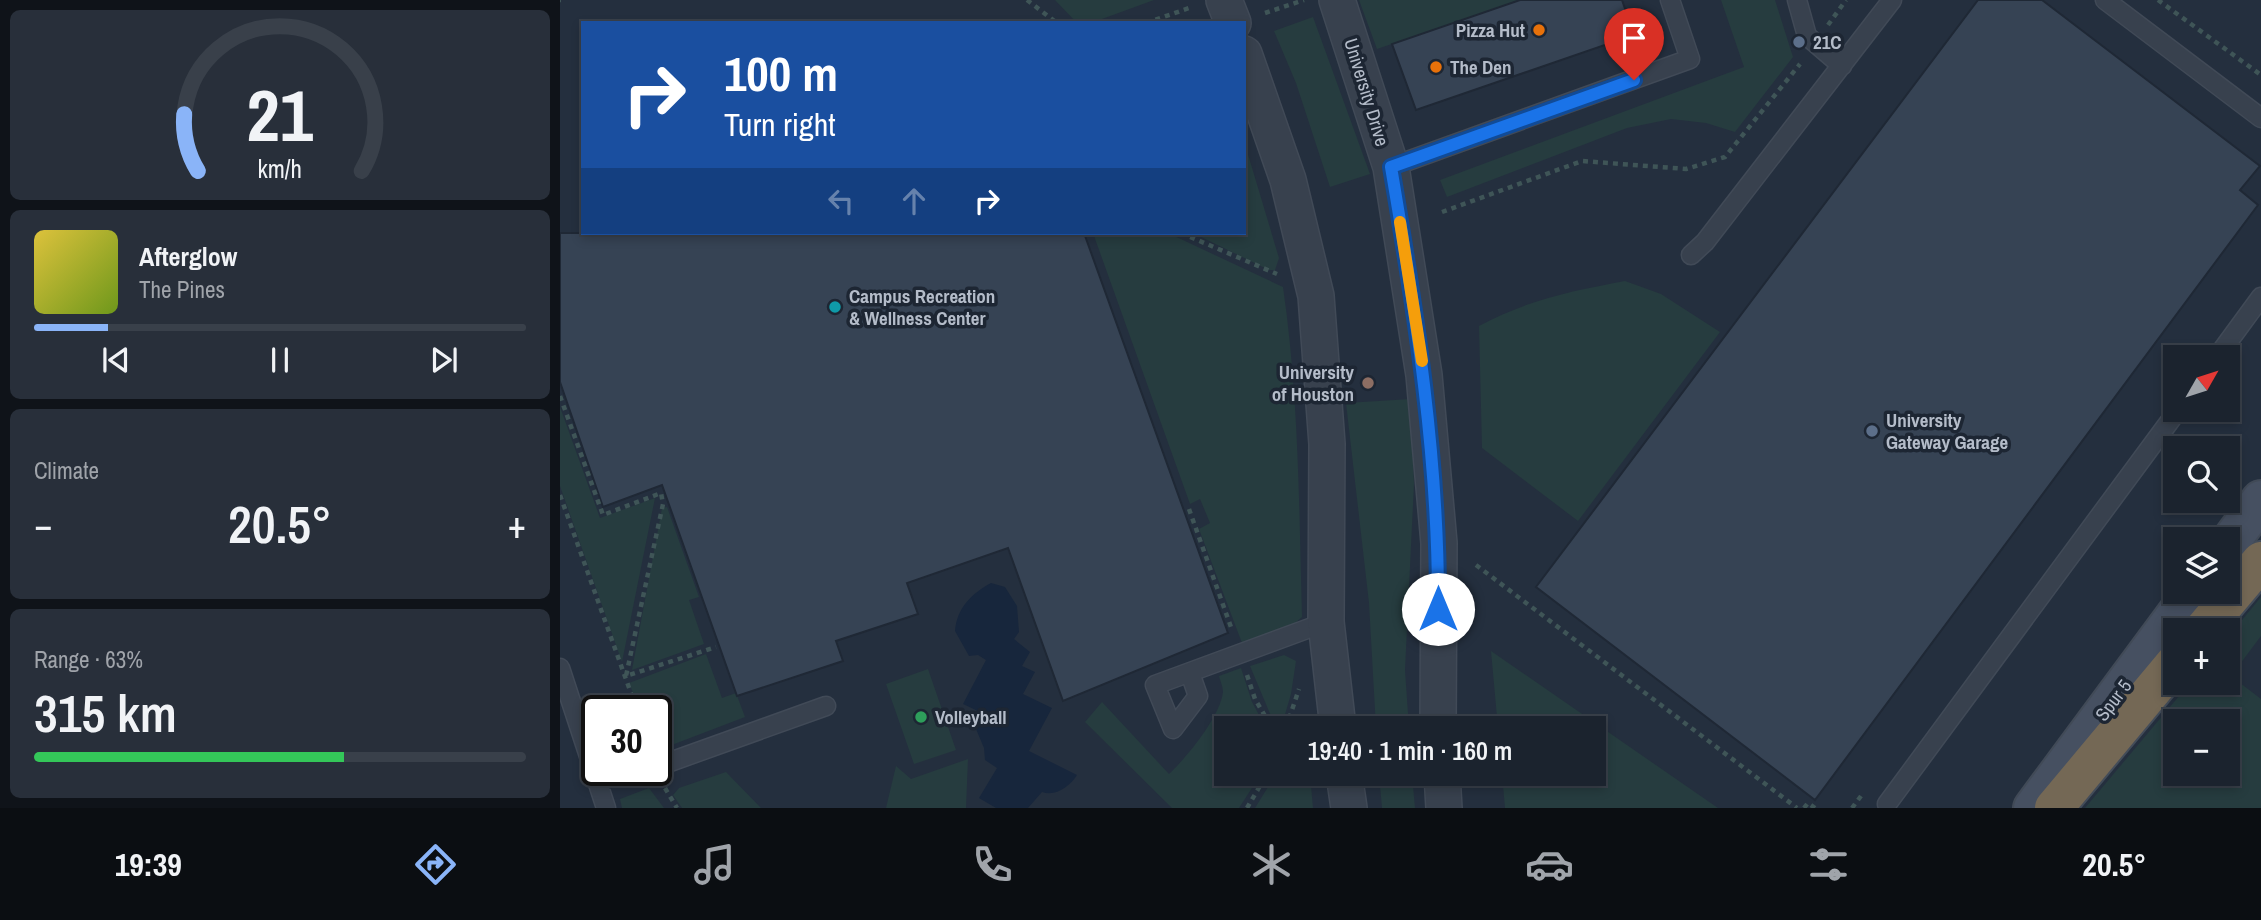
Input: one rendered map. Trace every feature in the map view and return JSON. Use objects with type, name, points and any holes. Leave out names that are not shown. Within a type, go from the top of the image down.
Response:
[{"type":"highway","points":[[2213,618],[2261,561]]},
{"type":"highway","name":"Spur 5","points":[[2054,808],[2163,677]]},
{"type":"main road","points":[[2240,529],[2261,500]]},
{"type":"main road","name":"Spur 5","points":[[2033,808],[2184,604]]},
{"type":"street","name":"University Drive","points":[[1337,0],[1391,167],[1424,375],[1439,542],[1438,716]]},
{"type":"street","points":[[1210,3],[1248,18]]},
{"type":"street","points":[[1246,60],[1288,180],[1317,296],[1327,444],[1326,622],[1337,716]]},
{"type":"street","points":[[1346,786],[1349,808]]},
{"type":"street","points":[[1443,786],[1444,808]]},
{"type":"lane","points":[[1391,167],[1690,59],[1670,0]]},
{"type":"lane","points":[[1797,0],[1807,36],[1842,66]]},
{"type":"lane","points":[[1691,255],[1705,242],[1892,0]]},
{"type":"lane","points":[[2105,0],[2261,118]]},
{"type":"lane","points":[[2226,345],[2261,297]]},
{"type":"lane","points":[[1887,804],[2169,422]]},
{"type":"lane","points":[[1190,673],[1326,622]]},
{"type":"lane","points":[[560,668],[581,728]]},
{"type":"lane","points":[[672,761],[826,706]]},
{"type":"lane","points":[[600,786],[606,808]]},
{"type":"path","points":[[1027,0],[1054,21]]},
{"type":"path","points":[[1248,18],[1304,0]]},
{"type":"path","points":[[1825,28],[1846,0]]},
{"type":"path","points":[[2158,0],[2261,75]]},
{"type":"path","points":[[1153,21],[1210,3]]},
{"type":"path","points":[[1442,212],[1582,161],[1686,169],[1725,157],[1800,64]]},
{"type":"path","points":[[1185,235],[1287,278]]},
{"type":"path","points":[[560,396],[603,515],[661,493],[663,504],[626,676]]},
{"type":"path","points":[[560,495],[632,695]]},
{"type":"path","points":[[1189,509],[1255,699],[1265,716]]},
{"type":"path","points":[[1476,565],[1797,808]]},
{"type":"path","points":[[626,676],[716,647]]},
{"type":"path","points":[[1290,716],[1300,687]]},
{"type":"path","points":[[1247,808],[1261,786]]},
{"type":"path","points":[[1804,808],[1808,803],[1815,808]]},
{"type":"green space","points":[[1055,0],[1154,0],[1096,21],[1075,21]]},
{"type":"green space","points":[[1359,0],[1520,0],[1377,49]]},
{"type":"green space","points":[[1721,0],[1775,0],[1793,57],[1735,132],[1706,123],[1671,119],[1627,128],[1447,197],[1440,180],[1744,67]]},
{"type":"green space","points":[[1313,17],[1370,174],[1330,187],[1296,83],[1274,31]]},
{"type":"green space","points":[[1246,148],[1279,258],[1275,270],[1269,270],[1197,235],[1246,235]]},
{"type":"green space","points":[[1094,235],[1172,235],[1283,287],[1295,411],[1302,617],[1294,624],[1242,643],[1199,529],[1210,523],[1200,499],[1190,504]]},
{"type":"green space","points":[[1625,281],[1661,294],[1720,332],[1578,521],[1482,448],[1479,326],[1532,303]]},
{"type":"green space","points":[[1411,399],[1414,484],[1405,670],[1408,716],[1375,716],[1369,603],[1346,403]]},
{"type":"green space","points":[[560,407],[600,518],[655,498],[622,662],[560,486]]},
{"type":"green space","points":[[667,507],[699,597],[689,600],[704,644],[632,670],[662,508]]},
{"type":"green space","points":[[2261,597],[2261,636],[2240,664],[2240,622]]},
{"type":"green space","points":[[1491,651],[1585,716],[1497,716]]},
{"type":"green space","points":[[706,654],[722,698],[736,693],[745,717],[672,745],[672,695],[634,695],[629,683]]},
{"type":"green space","points":[[1284,655],[1296,661],[1285,716],[1271,716],[1250,666]]},
{"type":"green space","points":[[1241,668],[1260,716],[1214,716],[1223,692],[1219,676]]},
{"type":"green space","name":"Volleyball","points":[[928,669],[956,750],[914,764],[886,684]]},
{"type":"green space","points":[[2240,683],[2261,699],[2261,808],[2085,808],[2163,715],[2163,786],[2240,786],[2240,709],[2168,709],[2180,695],[2240,695]]},
{"type":"green space","points":[[1102,702],[1169,774],[1185,758],[1214,716],[1214,786],[1253,786],[1239,808],[1172,808],[1085,722]]},
{"type":"green space","points":[[1606,731],[1718,808],[1505,808],[1503,786],[1606,786]]},
{"type":"green space","points":[[968,759],[966,808],[886,808],[896,766],[911,779]]},
{"type":"green space","points":[[726,772],[761,808],[682,808],[673,795],[679,788]]},
{"type":"green space","points":[[1269,786],[1311,786],[1313,808],[1255,808]]},
{"type":"green space","points":[[1380,786],[1413,786],[1415,808],[1382,808]]},
{"type":"green space","points":[[649,788],[664,808],[622,808],[620,799]]},
{"type":"water","points":[[991,583],[1005,587],[1017,606],[1019,632],[1014,639],[1030,652],[1022,666],[1035,672],[1023,694],[1052,708],[1029,751],[1077,775],[1062,790],[1042,792],[1028,808],[996,808],[979,798],[997,768],[985,760],[984,748],[976,729],[982,713],[963,704],[986,660],[978,655],[969,656],[955,631],[956,623],[966,602]]},
{"type":"building","points":[[1520,0],[1622,0],[1634,35],[1416,110],[1392,44]]},
{"type":"building","name":"University Gateway Garage","points":[[1978,0],[2042,0],[2260,166],[2240,190],[2258,205],[1815,800],[1536,587]]},
{"type":"building","name":"Campus Recreation & Wellness Center","points":[[560,233],[1085,235],[1228,633],[1063,701],[1008,548],[907,583],[918,614],[836,641],[843,661],[737,696],[662,485],[603,507],[560,382]]},
{"type":"slow traffic","points":[[1400,222],[1422,361]]},
{"type":"place","name":"Pizza Hut","points":[[1539,30]]},
{"type":"place","name":"21C","points":[[1799,42]]},
{"type":"place","name":"The Den","points":[[1436,67]]},
{"type":"place","name":"Campus Recreation & Wellness Center","points":[[835,307]]},
{"type":"place","name":"University of Houston","points":[[1368,383]]},
{"type":"place","name":"University Gateway Garage","points":[[1872,431]]},
{"type":"place","name":"Volleyball","points":[[921,717]]},
{"type":"route","points":[[1438,609],[1439,542],[1424,375],[1391,167],[1634,80]]}]
